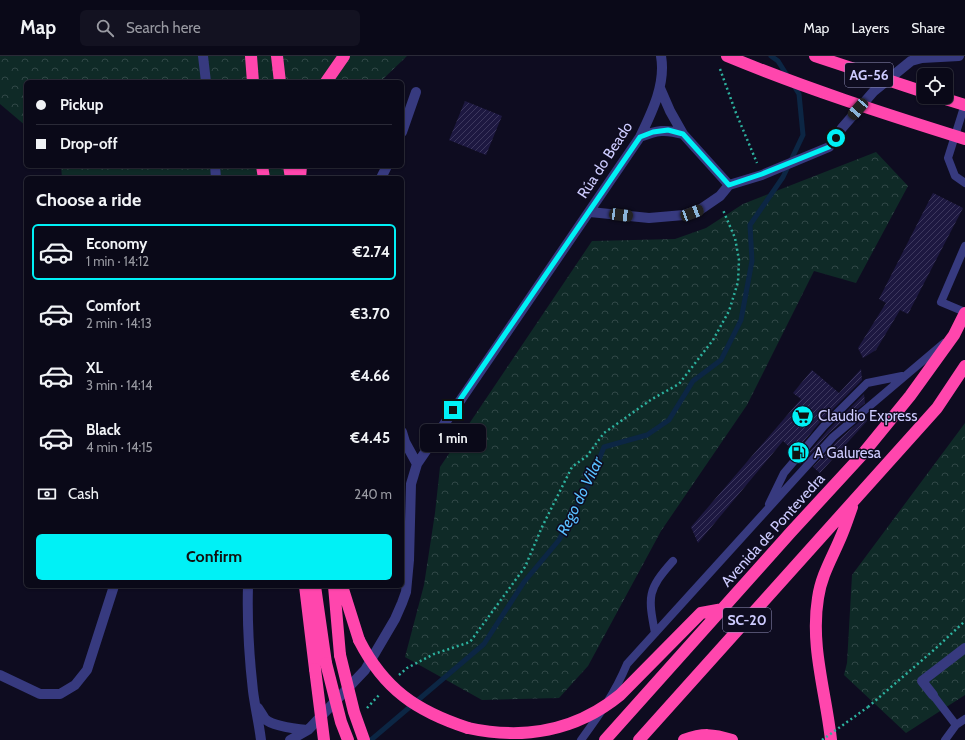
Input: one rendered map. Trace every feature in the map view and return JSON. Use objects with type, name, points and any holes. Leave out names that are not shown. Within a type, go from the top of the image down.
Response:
[{"type":"highway","points":[[247,56],[253,79]]},
{"type":"highway","points":[[251,56],[253,79]]},
{"type":"highway","points":[[277,56],[280,80]]},
{"type":"highway","points":[[327,80],[344,56]]},
{"type":"highway","name":"AG-56","points":[[815,56],[917,90]]},
{"type":"highway","name":"AG-56","points":[[722,60],[773,75],[886,114],[965,139]]},
{"type":"highway","points":[[953,101],[965,105]]},
{"type":"highway","name":"Avenida de Pontevedra","points":[[605,740],[861,456],[910,396],[954,335],[965,312]]},
{"type":"highway","name":"SC-20","points":[[639,740],[937,408],[965,366]]},
{"type":"highway","points":[[831,740],[816,647],[815,627],[818,598],[823,578],[855,500]]},
{"type":"highway","points":[[305,588],[324,740]]},
{"type":"highway","points":[[315,588],[326,664],[341,722],[348,740]]},
{"type":"highway","points":[[334,588],[340,655],[354,712],[364,740]]},
{"type":"highway","points":[[343,588],[359,640],[369,659],[384,678],[400,693],[421,709],[445,721],[485,732],[504,734],[522,734],[558,728],[574,723],[606,706],[620,694],[701,613],[723,609]]},
{"type":"highway","points":[[684,740],[698,735],[718,736],[732,740]]},
{"type":"street","points":[[203,56],[206,80]]},
{"type":"street","name":"Rúa do Beado","points":[[290,740],[308,730],[364,670],[395,619],[406,592],[409,560],[411,484],[417,464],[640,137],[660,88],[663,65],[661,56]]},
{"type":"street","points":[[590,212],[648,218],[684,216],[701,209],[720,196],[729,185],[762,174],[829,147],[842,128],[874,91],[912,61],[922,58],[959,56]]},
{"type":"street","points":[[660,88],[683,134],[729,185]]},
{"type":"street","points":[[404,126],[416,92]]},
{"type":"street","points":[[640,137],[653,132],[668,130],[683,134]]},
{"type":"street","points":[[404,439],[417,464]]},
{"type":"street","points":[[0,676],[40,694],[60,694],[75,685],[87,670],[113,588]]},
{"type":"street","points":[[248,588],[248,637],[253,693],[261,740]]},
{"type":"street","points":[[933,695],[922,681],[965,648]]},
{"type":"street","points":[[256,705],[265,719],[270,722],[289,728],[308,730]]},
{"type":"lane","points":[[965,105],[948,158],[955,176],[965,183]]},
{"type":"lane","points":[[965,246],[941,302],[965,312]]},
{"type":"lane","points":[[581,740],[606,706],[619,684],[627,664],[833,437],[954,335]]},
{"type":"lane","points":[[763,514],[784,473],[824,426],[867,383],[905,376]]},
{"type":"lane","points":[[655,633],[651,599],[653,588],[660,576],[673,561]]},
{"type":"lane","points":[[933,695],[956,725]]},
{"type":"lane","points":[[945,740],[956,725],[965,719]]},
{"type":"path","points":[[722,60],[736,113],[762,174]]},
{"type":"path","points":[[396,678],[407,668],[434,654],[470,642],[525,566],[542,527],[572,467],[587,456],[604,433],[652,399],[679,384],[713,340],[729,311],[738,282],[739,260],[735,238],[723,211],[720,196]]},
{"type":"path","points":[[822,740],[868,707],[935,650],[965,621]]},
{"type":"path","points":[[364,711],[384,689]]},
{"type":"green space","points":[[0,56],[407,56],[382,80],[24,80],[24,124],[0,104]]},
{"type":"green space","points":[[876,152],[908,186],[856,283],[814,271],[747,405],[661,531],[588,666],[559,698],[482,700],[405,657],[424,585],[435,513],[440,467],[592,241],[675,239],[706,228],[743,204]]},
{"type":"green space","points":[[61,168],[307,168],[301,176],[62,176]]},
{"type":"green space","points":[[965,423],[965,695],[906,733],[844,675],[847,663],[852,575]]},
{"type":"building","points":[[465,101],[502,116],[486,155],[449,140]]},
{"type":"building","points":[[933,193],[963,208],[908,314],[900,310],[876,350],[863,358],[858,348],[886,303],[879,299]]},
{"type":"building","points":[[861,369],[862,380],[820,422],[795,452],[783,441],[698,543],[691,527],[801,399],[793,393],[812,370],[839,393]]},
{"type":"building","points":[[864,394],[865,403],[829,433],[805,460],[803,459],[828,430]]},
{"type":"building","points":[[866,416],[867,421],[820,473],[813,467],[837,441]]},
{"type":"waterway","name":"Rego do Vilar","points":[[771,56],[778,61],[788,77]]},
{"type":"waterway","name":"Rego do Vilar","points":[[371,740],[484,644],[524,582],[559,540],[590,482],[604,447],[647,435],[669,420],[693,381],[721,360],[741,320],[752,261],[750,225],[783,177],[803,135],[799,94],[793,84]]},
{"type":"place","name":"Claudio Express","points":[[803,416]]},
{"type":"place","name":"A Galuresa","points":[[799,453]]},
{"type":"route","points":[[453,410],[640,137],[653,132],[668,130],[683,134],[729,185],[762,174],[829,147],[836,138]]}]
